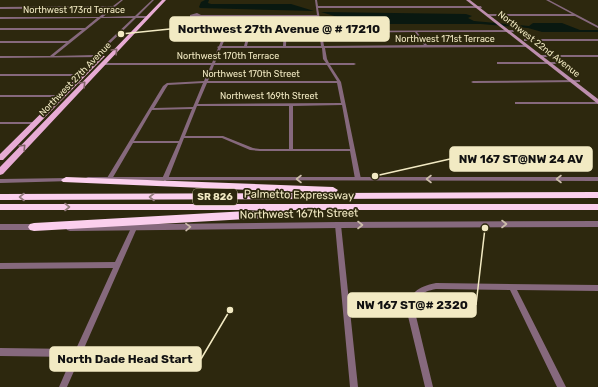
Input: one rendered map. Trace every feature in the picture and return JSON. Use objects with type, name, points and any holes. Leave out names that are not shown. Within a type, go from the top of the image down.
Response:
[{"type":"highway","points":[[66,180],[380,192],[429,196]]},
{"type":"highway","name":"Palmetto Expressway","points":[[0,197],[598,195]]},
{"type":"highway","name":"Palmetto Expressway","points":[[0,207],[598,207]]},
{"type":"highway","points":[[34,227],[361,208]]},
{"type":"main road","name":"Northwest 27th Avenue","points":[[1,156],[121,38],[138,17],[158,0]]},
{"type":"main road","name":"Northwest 27th Avenue","points":[[0,172],[73,95],[100,59],[128,38],[164,0]]},
{"type":"main road","name":"Northwest 22nd Avenue","points":[[468,0],[493,15],[598,96]]},
{"type":"main road","name":"Northwest 22nd Avenue","points":[[473,0],[487,15],[598,103]]},
{"type":"main road","points":[[121,38],[128,38]]},
{"type":"main road","points":[[70,88],[70,94],[73,95]]},
{"type":"main road","points":[[62,96],[64,98],[64,104]]},
{"type":"street","points":[[51,56],[122,0]]},
{"type":"street","points":[[100,59],[153,0]]},
{"type":"street","points":[[316,0],[325,59],[330,64],[339,82],[358,179]]},
{"type":"street","points":[[547,0],[598,27]]},
{"type":"street","points":[[1,8],[113,7]]},
{"type":"street","points":[[317,7],[479,7]]},
{"type":"street","points":[[487,15],[576,15]]},
{"type":"street","points":[[201,16],[318,16]]},
{"type":"street","points":[[165,179],[232,16]]},
{"type":"street","points":[[245,47],[253,16]]},
{"type":"street","points":[[284,47],[286,16]]},
{"type":"street","name":"Northwest 173rd Terrace","points":[[0,18],[148,17]]},
{"type":"street","points":[[591,23],[598,23]]},
{"type":"street","points":[[0,29],[86,29]]},
{"type":"street","points":[[415,31],[426,46]]},
{"type":"street","points":[[321,32],[513,31]]},
{"type":"street","points":[[525,40],[598,40]]},
{"type":"street","points":[[0,42],[69,42]]},
{"type":"street","name":"Northwest 171st Terrace","points":[[219,47],[526,46]]},
{"type":"street","name":"Northwest 170th Terrace","points":[[0,57],[51,56],[213,64],[354,64]]},
{"type":"street","points":[[539,56],[598,56]]},
{"type":"street","points":[[498,63],[555,63]]},
{"type":"street","points":[[0,75],[83,75]]},
{"type":"street","name":"Northwest 170th Street","points":[[151,109],[164,87],[171,83],[339,82]]},
{"type":"street","points":[[473,82],[579,82]]},
{"type":"street","points":[[0,96],[62,96]]},
{"type":"street","points":[[516,103],[598,103]]},
{"type":"street","points":[[290,150],[291,104]]},
{"type":"street","name":"Northwest 169th Street","points":[[151,109],[291,104],[343,104]]},
{"type":"street","points":[[110,178],[151,109]]},
{"type":"street","points":[[0,123],[35,123]]},
{"type":"street","points":[[132,142],[223,137],[252,149],[352,150]]},
{"type":"street","points":[[0,181],[110,178],[598,179]]},
{"type":"street","name":"Northwest 167th Street","points":[[0,227],[134,228],[338,225],[598,224]]},
{"type":"street","points":[[338,225],[354,387]]},
{"type":"street","points":[[63,387],[134,228]]},
{"type":"street","points":[[0,266],[118,265]]},
{"type":"street","points":[[429,387],[411,312],[412,303],[419,292],[426,288],[436,286],[598,288]]},
{"type":"street","points":[[512,287],[562,387]]},
{"type":"street","points":[[0,352],[78,353]]},
{"type":"shaded area","points":[[209,0],[208,3],[211,4],[291,4],[314,11],[200,8],[201,2]]},
{"type":"shaded area","points":[[321,12],[466,14],[472,16],[468,18],[474,21],[529,26],[533,23],[562,23],[580,30],[598,30],[598,32],[542,32],[528,28],[481,24],[346,24],[341,18]]},
{"type":"place","name":"Northwest 27th Avenue @ # 17210","points":[[121,34]]},
{"type":"place","name":"NW 167 ST@NW 24 AV","points":[[375,176]]},
{"type":"place","name":"NW 167 ST@# 2320","points":[[485,228]]},
{"type":"place","name":"North Dade Head Start","points":[[230,310]]}]
